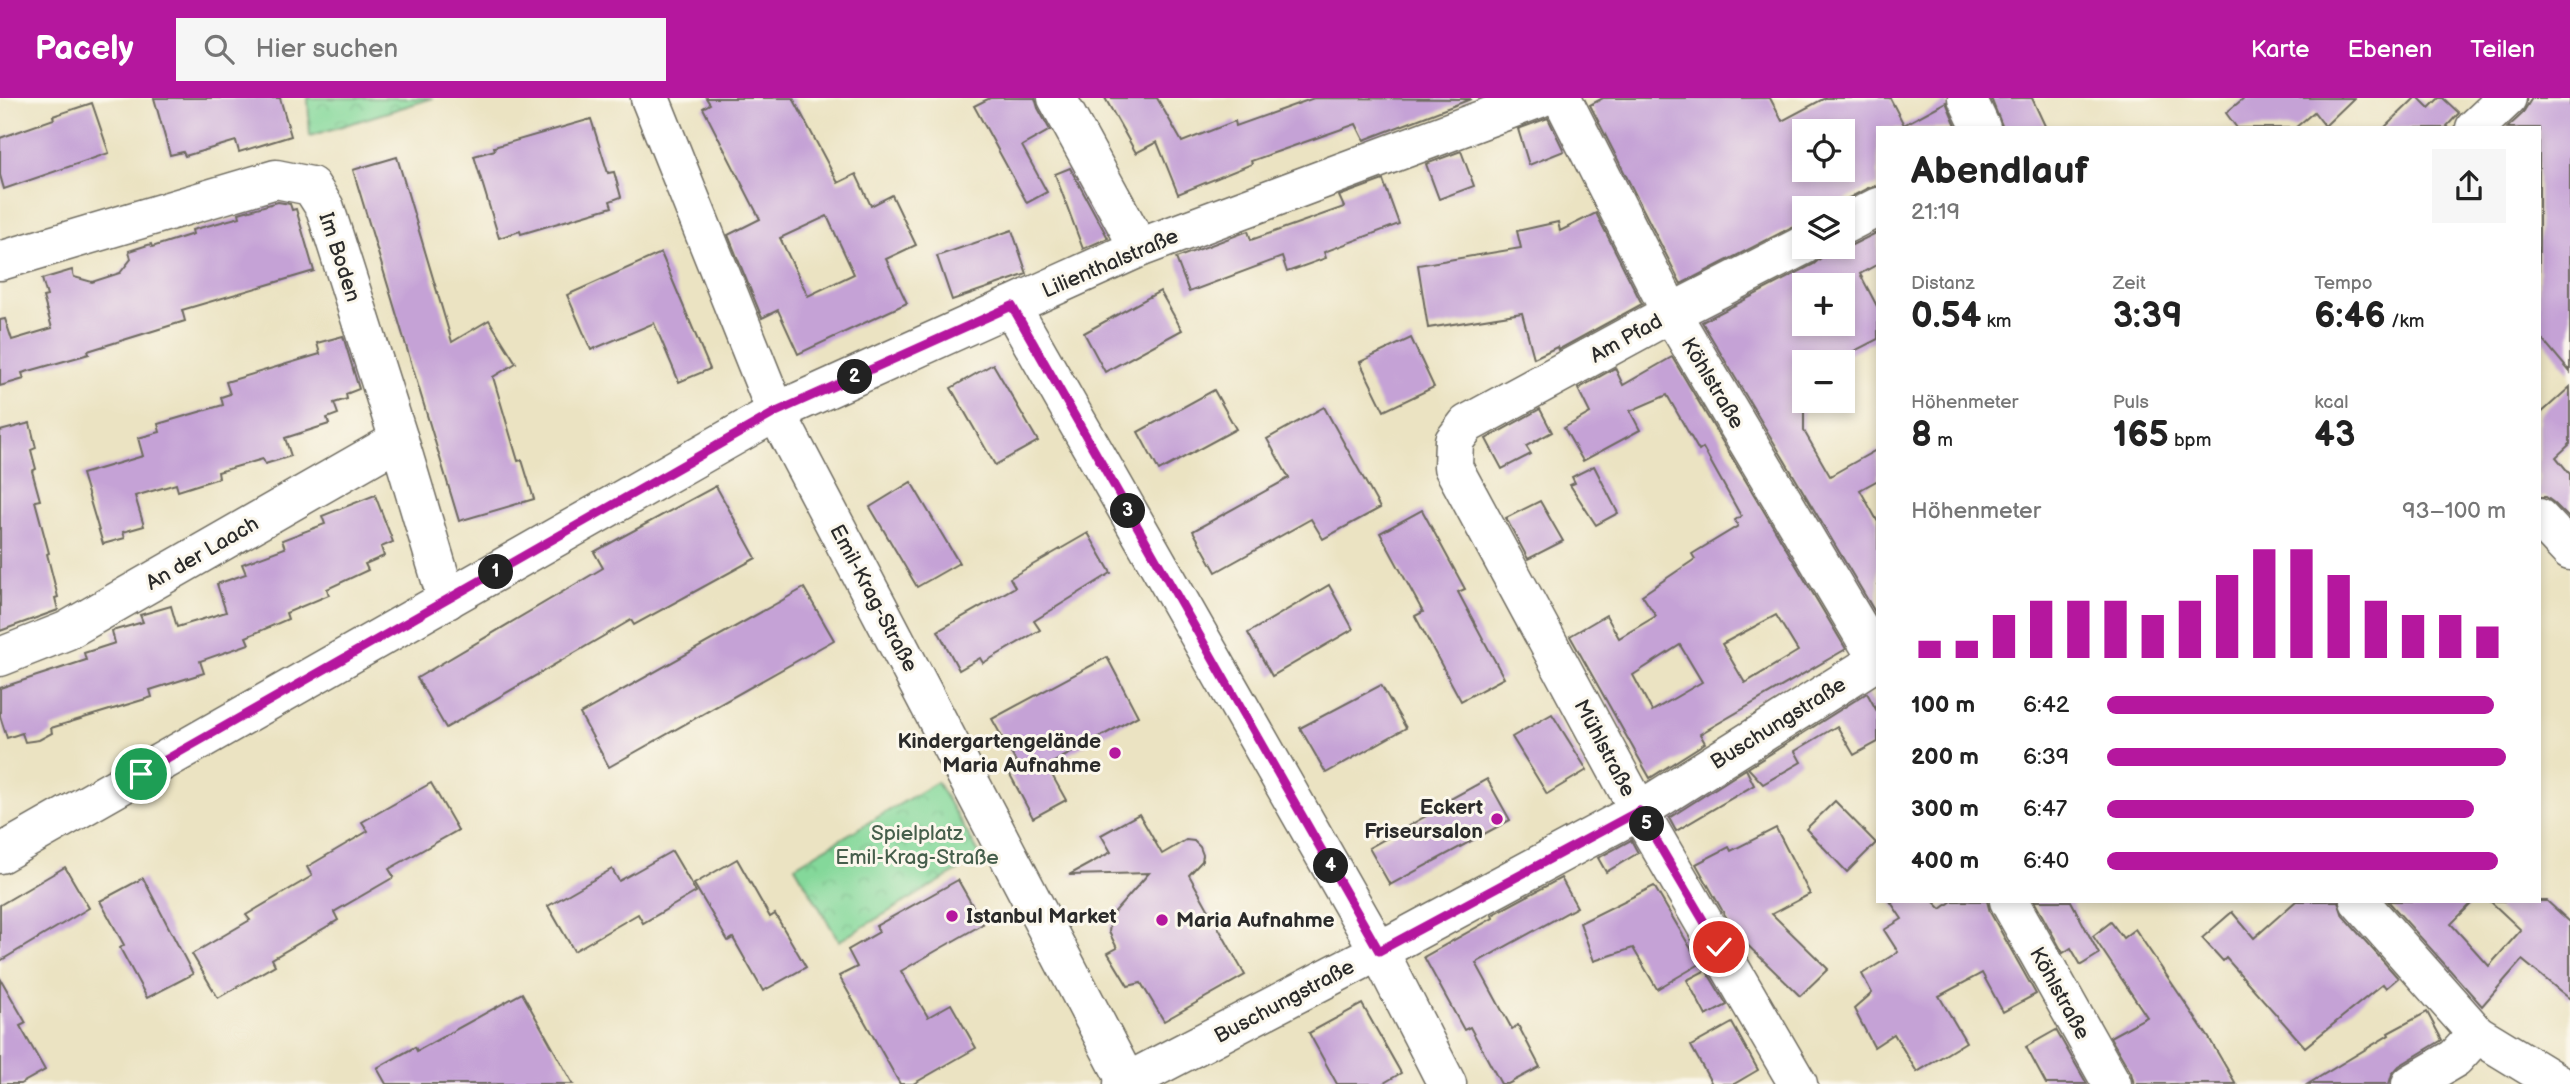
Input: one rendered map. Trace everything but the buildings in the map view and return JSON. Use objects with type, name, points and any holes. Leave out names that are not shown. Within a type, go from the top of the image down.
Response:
[{"type":"street","name":"Emil-Krag-Straße","points":[[650,98],[776,412],[1126,1083]]},
{"type":"street","points":[[1057,98],[1139,248]]},
{"type":"street","name":"Lilienthalstraße","points":[[0,855],[776,412],[1139,248],[1540,98]]},
{"type":"street","name":"Köhlstraße","points":[[1562,98],[1671,313],[1876,657]]},
{"type":"street","points":[[1967,98],[1980,126]]},
{"type":"street","points":[[2477,126],[2507,98]]},
{"type":"street","name":"Im Boden","points":[[0,261],[276,178],[311,186],[325,208],[400,440],[447,600]]},
{"type":"street","points":[[1855,219],[1876,208]]},
{"type":"street","name":"Am Pfad","points":[[1454,441],[1467,424],[1671,313],[1792,251]]},
{"type":"street","points":[[1012,306],[1379,951],[1447,1084]]},
{"type":"street","name":"An der Laach","points":[[0,657],[66,631],[400,440]]},
{"type":"street","name":"Mühlstraße","points":[[1454,441],[1453,467],[1639,811],[1798,1084]]},
{"type":"street","points":[[2541,520],[2570,551]]},
{"type":"street","name":"Buschungstraße","points":[[1126,1083],[1639,811],[1876,661]]},
{"type":"street","name":"Köhlstraße","points":[[2010,903],[2112,1084]]},
{"type":"street","points":[[2361,903],[2477,1034],[2559,1084]]},
{"type":"street","points":[[2411,1084],[2455,1058],[2477,1034]]},
{"type":"green space","points":[[308,98],[433,98],[310,136]]},
{"type":"green space","name":"Spielplatz Emil-Krag-Straße","points":[[937,782],[981,857],[839,941],[795,866]]},
{"type":"place","name":"Kindergartengelände Maria Aufnahme","points":[[1115,753]]},
{"type":"place","name":"Eckert Friseursalon","points":[[1497,819]]},
{"type":"place","name":"Istanbul Market","points":[[952,916]]},
{"type":"place","name":"Maria Aufnahme","points":[[1162,920]]},
{"type":"route","points":[[141,774],[776,412],[1012,306],[1379,951],[1639,811],[1719,947]]}]
